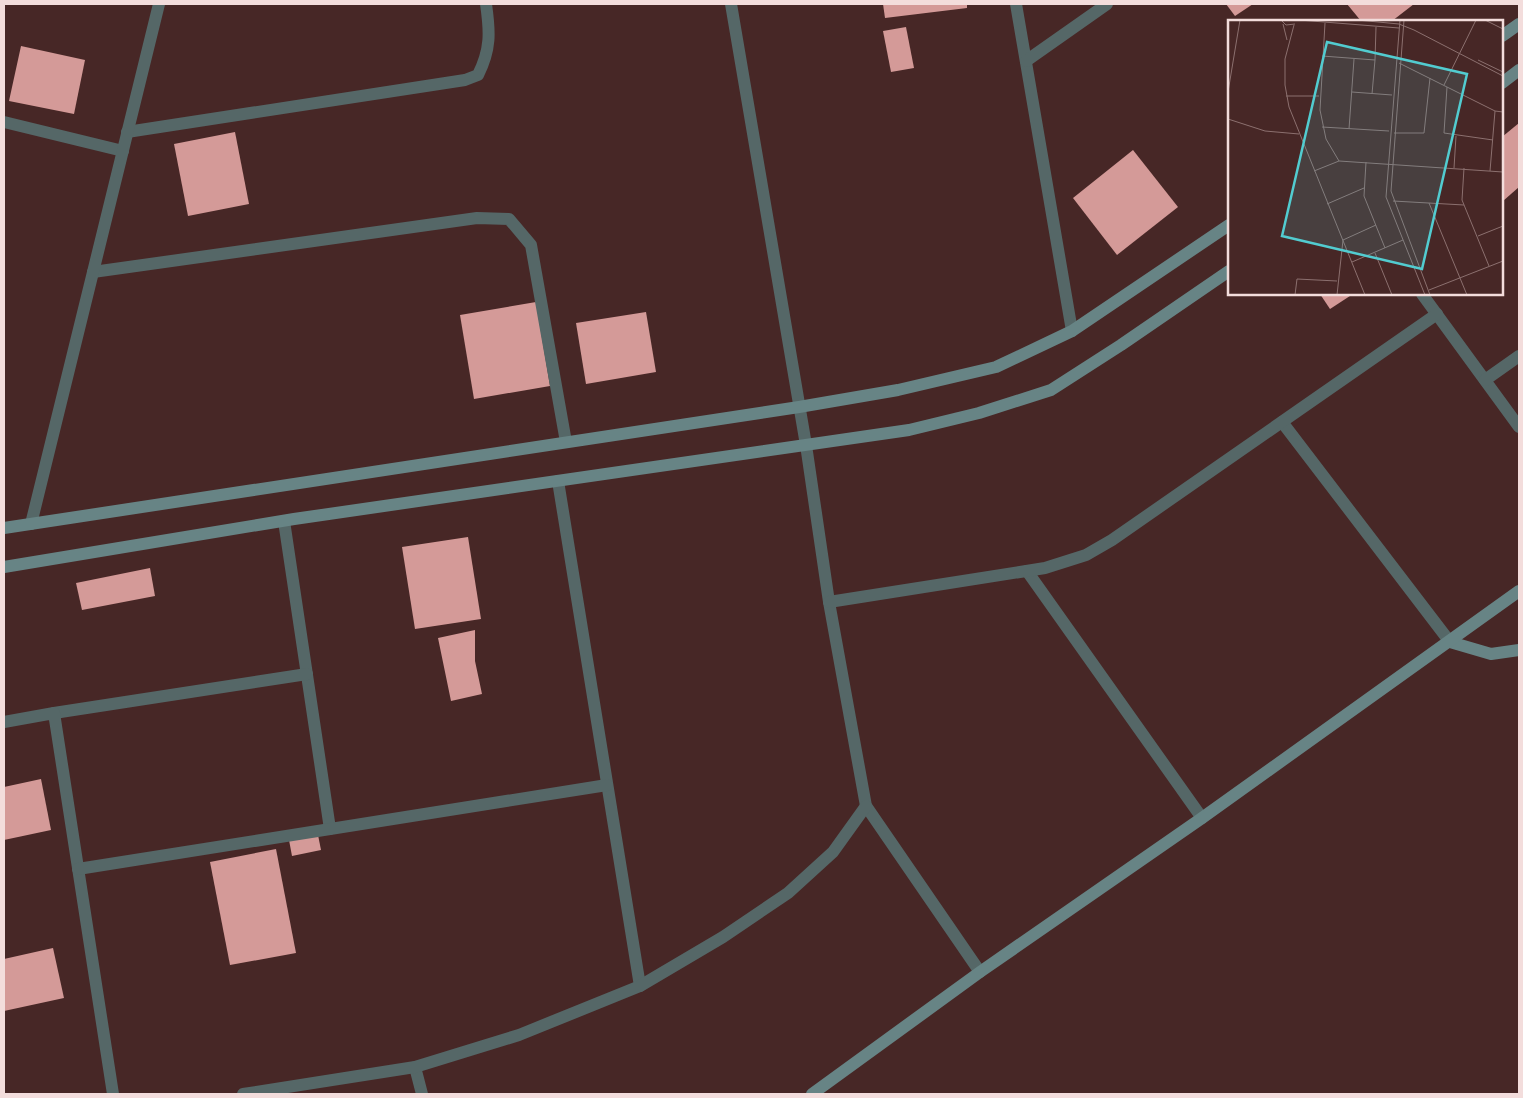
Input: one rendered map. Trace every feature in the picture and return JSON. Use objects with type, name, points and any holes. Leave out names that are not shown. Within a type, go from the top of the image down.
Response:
[{"type":"street","points":[[31,524],[159,4]]},
{"type":"street","points":[[127,132],[465,80],[478,75],[486,58],[490,30],[486,4]]},
{"type":"street","points":[[731,4],[806,445],[829,602],[866,806],[980,972]]},
{"type":"street","points":[[1016,4],[1072,331]]},
{"type":"street","points":[[1026,61],[1107,4]]},
{"type":"street","points":[[1503,35],[1519,24]]},
{"type":"street","points":[[1503,81],[1519,70]]},
{"type":"street","points":[[4,122],[123,151]]},
{"type":"street","points":[[93,272],[477,218],[509,218],[531,245],[566,442]]},
{"type":"street","points":[[4,528],[799,407],[898,390],[996,367],[1072,331],[1228,226]]},
{"type":"street","points":[[4,567],[284,521],[908,430],[979,413],[1050,390],[1228,272]]},
{"type":"street","points":[[1423,295],[1519,427]]},
{"type":"street","points":[[829,602],[1045,568],[1086,555],[1112,540],[1436,314]]},
{"type":"street","points":[[1485,380],[1519,356]]},
{"type":"street","points":[[1282,422],[1450,642],[1491,654],[1519,650]]},
{"type":"street","points":[[558,481],[640,986]]},
{"type":"street","points":[[284,521],[330,829]]},
{"type":"street","points":[[1027,571],[1202,818]]},
{"type":"street","points":[[812,1094],[980,972],[1202,818],[1519,591]]},
{"type":"street","points":[[4,722],[307,674]]},
{"type":"street","points":[[54,714],[113,1094]]},
{"type":"street","points":[[78,869],[607,785]]},
{"type":"street","points":[[243,1094],[415,1067],[518,1035],[640,986],[723,937],[788,893],[833,852],[866,806]]},
{"type":"street","points":[[415,1067],[422,1094]]},
{"type":"building","points":[[883,4],[967,4],[967,8],[885,18]]},
{"type":"building","points":[[1226,4],[1253,4],[1235,16]]},
{"type":"building","points":[[1347,4],[1414,4],[1393,20],[1360,20]]},
{"type":"building","points":[[906,27],[914,68],[891,72],[883,31]]},
{"type":"building","points":[[21,46],[85,60],[74,114],[9,101]]},
{"type":"building","points":[[1519,123],[1519,187],[1503,201],[1503,136]]},
{"type":"building","points":[[235,132],[249,204],[188,216],[174,144]]},
{"type":"building","points":[[1133,150],[1178,207],[1117,255],[1073,198]]},
{"type":"building","points":[[1321,295],[1351,295],[1330,309]]},
{"type":"building","points":[[536,302],[550,386],[474,399],[460,315]]},
{"type":"building","points":[[646,312],[656,372],[586,384],[576,323]]},
{"type":"building","points":[[468,537],[481,619],[415,629],[402,547]]},
{"type":"building","points":[[150,568],[155,596],[82,610],[76,583]]},
{"type":"building","points":[[475,630],[475,661],[482,694],[451,701],[438,638]]},
{"type":"building","points":[[41,779],[51,830],[4,840],[4,787]]},
{"type":"building","points":[[318,835],[321,850],[292,856],[289,840]]},
{"type":"building","points":[[276,849],[296,953],[230,965],[210,862]]},
{"type":"building","points":[[53,948],[64,998],[4,1011],[4,959]]}]
